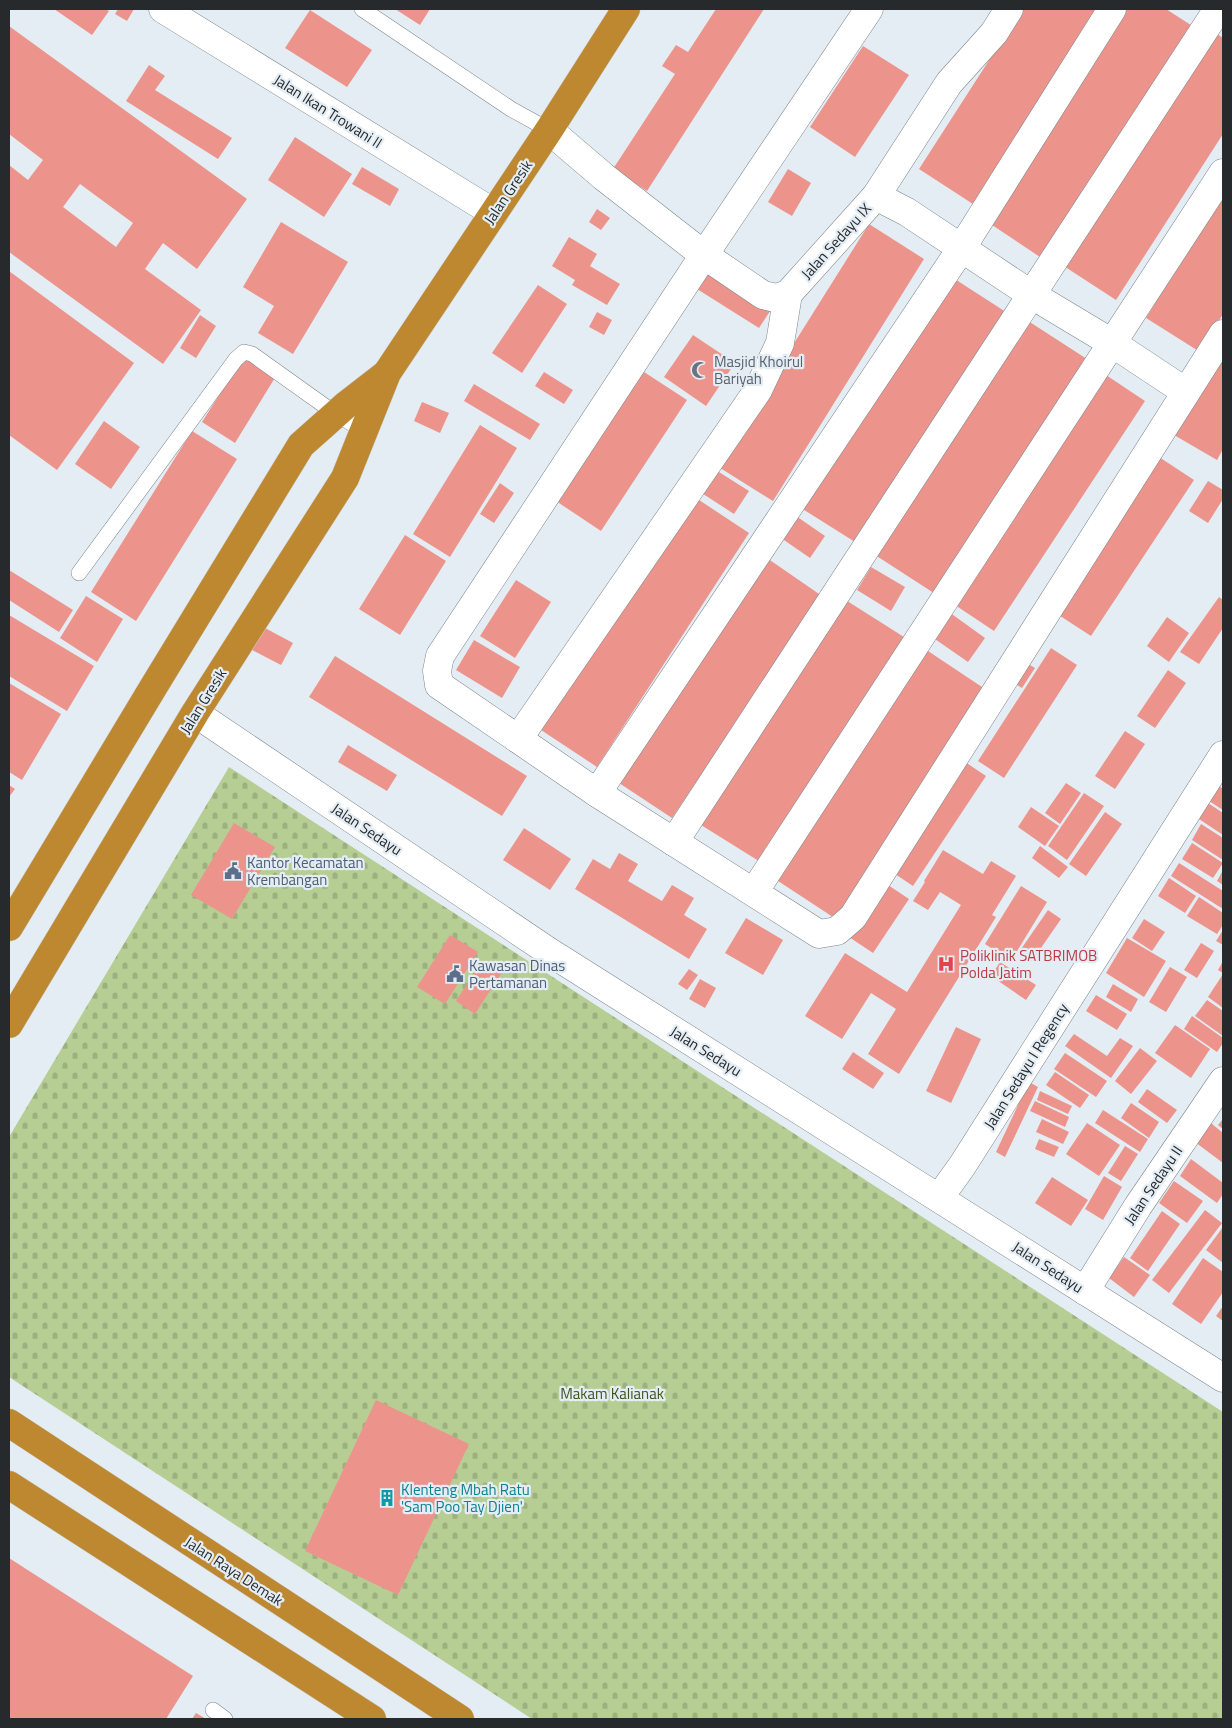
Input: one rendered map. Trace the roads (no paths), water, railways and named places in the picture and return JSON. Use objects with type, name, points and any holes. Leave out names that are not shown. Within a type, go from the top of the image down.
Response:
[{"type":"highway","name":"Jalan Gresik","points":[[9,1024],[195,714],[345,478],[387,373],[550,130],[626,9]]},
{"type":"highway","name":"Jalan Gresik","points":[[9,927],[302,445],[336,414],[387,373]]},
{"type":"highway","name":"Jalan Raya Demak","points":[[9,1423],[460,1719]]},
{"type":"highway","points":[[9,1485],[371,1719]]},
{"type":"street","name":"Jalan Ikan Trowani II","points":[[163,9],[494,213]]},
{"type":"street","points":[[869,9],[704,255],[440,656],[437,671],[439,685],[597,792],[819,934],[837,931],[853,917],[1186,392],[1220,347]]},
{"type":"street","points":[[876,196],[949,83],[994,33],[1009,9]]},
{"type":"street","points":[[597,792],[961,249],[1112,9]]},
{"type":"street","points":[[674,842],[1218,9]]},
{"type":"street","points":[[518,739],[758,390],[780,343],[788,294],[776,298],[763,295],[704,255],[604,177],[550,130]]},
{"type":"street","points":[[754,892],[1223,173]]},
{"type":"street","name":"Jalan Sedayu IX","points":[[788,294],[876,196],[907,212],[1032,295],[1112,343],[1186,392]]},
{"type":"street","name":"Jalan Sedayu","points":[[195,714],[548,951],[1223,1378]]},
{"type":"street","name":"Jalan Sedayu I Regency","points":[[939,1198],[973,1149],[1223,755]]},
{"type":"street","name":"Jalan Sedayu II","points":[[1085,1291],[1138,1206],[1223,1081]]},
{"type":"lane","points":[[362,9],[511,109],[550,130]]},
{"type":"lane","points":[[79,572],[236,359],[244,352],[252,354],[336,414],[364,431]]},
{"type":"lane","points":[[213,1710],[225,1719]]},
{"type":"place","name":"Masjid Khoirul Bariyah","points":[[700,370]]},
{"type":"place","name":"Kantor Kecamatan Krembangan","points":[[233,871]]},
{"type":"place","name":"Poliklinik SATBRIMOB Polda Jatim","points":[[946,964]]},
{"type":"place","name":"Kawasan Dinas Pertamanan","points":[[455,974]]},
{"type":"place","name":"Klenteng Mbah Ratu 'Sam Poo Tay Djien'","points":[[387,1498]]},
{"type":"park label","name":"Makam Kalianak","points":[[612,1393]]}]
